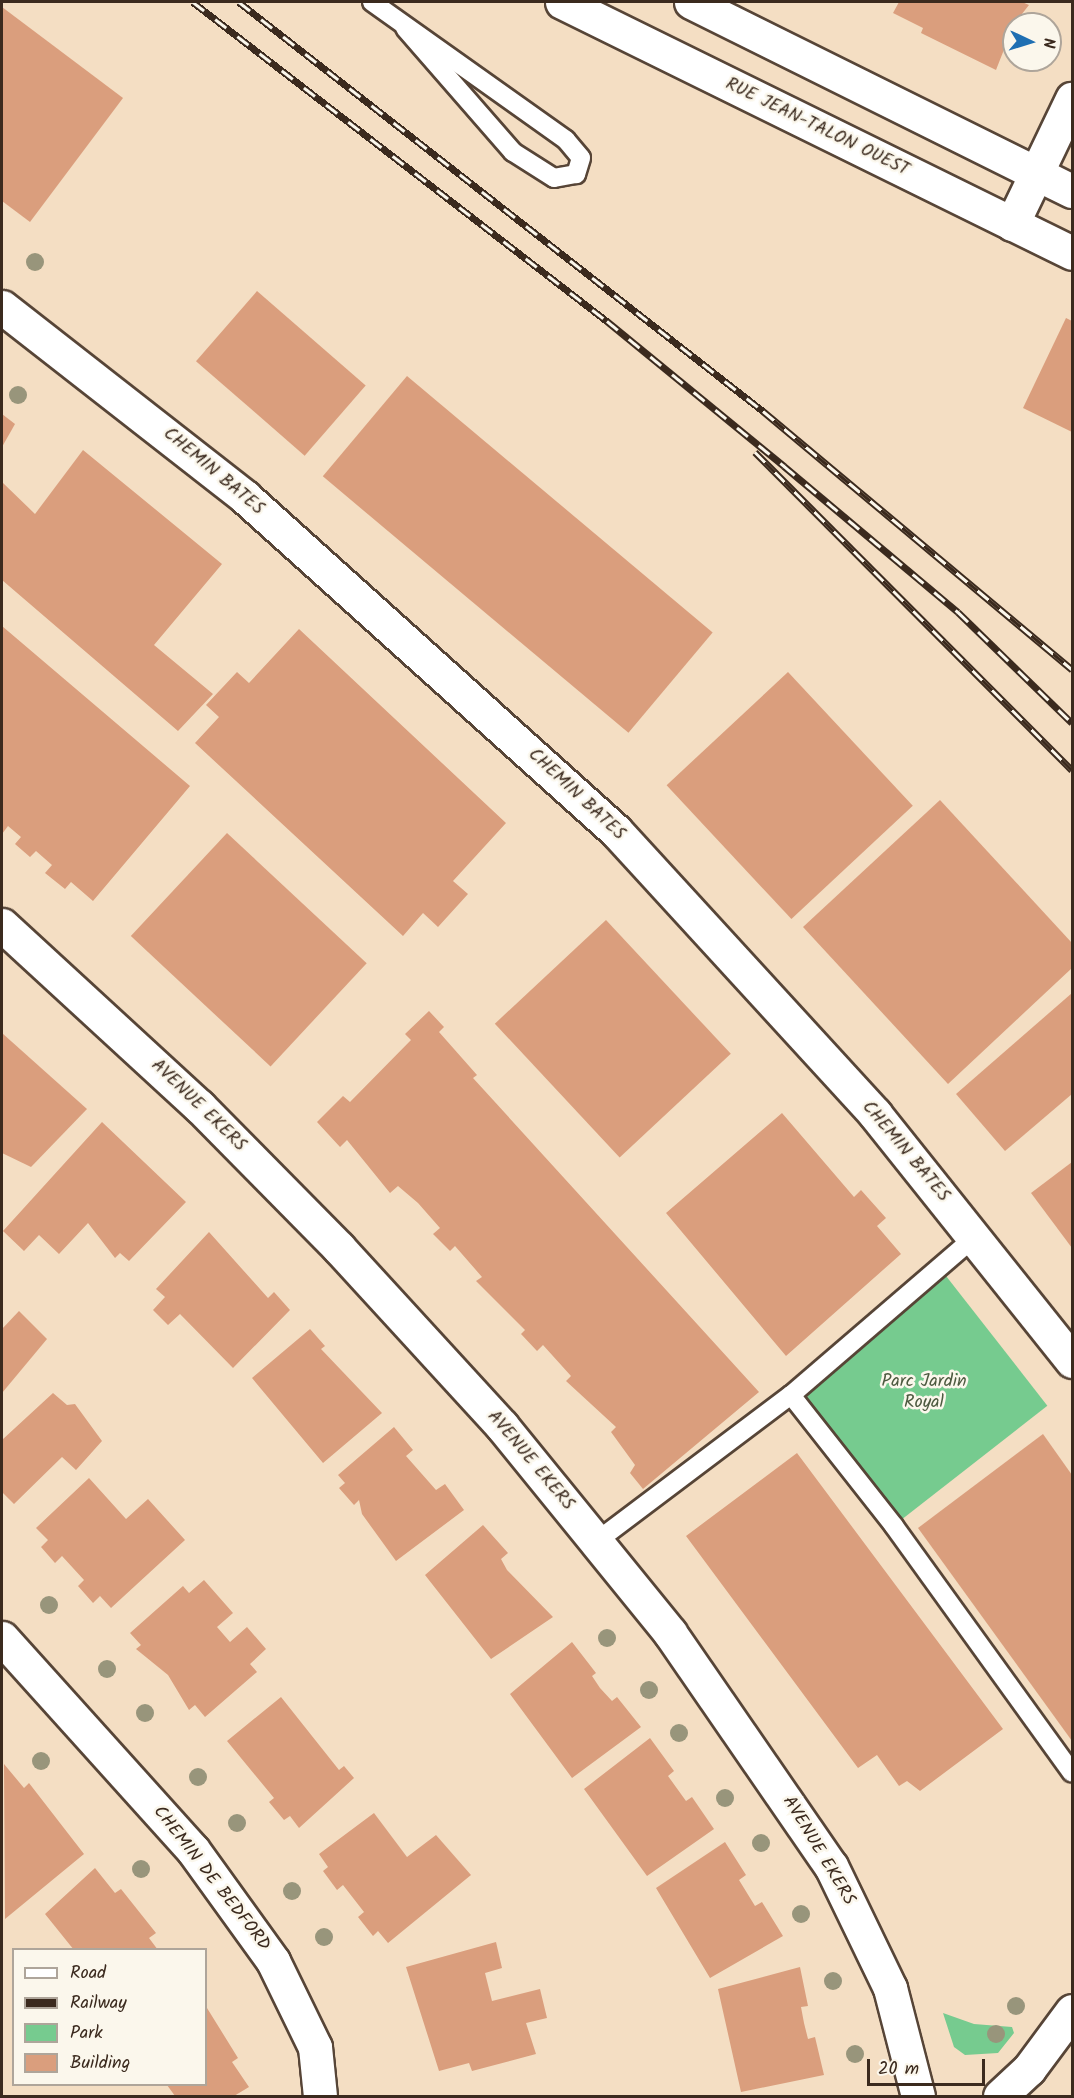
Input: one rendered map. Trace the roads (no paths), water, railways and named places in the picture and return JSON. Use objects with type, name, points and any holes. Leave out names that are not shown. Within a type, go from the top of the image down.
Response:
[{"type":"street","name":"RUE JEAN-TALON OUEST","points":[[562,2],[1072,253]]},
{"type":"street","points":[[691,2],[1072,191]]},
{"type":"street","points":[[1012,224],[1072,99]]},
{"type":"street","name":"CHEMIN BATES","points":[[2,307],[245,497],[616,831],[875,1114],[976,1236],[1072,1361]]},
{"type":"street","name":"AVENUE EKERS","points":[[2,925],[199,1106],[331,1240],[502,1426],[670,1633],[831,1866],[891,1988],[918,2097]]},
{"type":"street","name":"CHEMIN DE BEDFORD","points":[[2,1638],[194,1850],[273,1961],[315,2047],[320,2097]]},
{"type":"street","points":[[1000,2097],[1029,2069],[1072,2011]]},
{"type":"lane","points":[[372,2],[405,28],[566,140],[581,158],[576,174],[554,178],[513,152],[405,28]]},
{"type":"lane","points":[[597,1541],[790,1395],[976,1236]]},
{"type":"lane","points":[[790,1395],[908,1545],[1072,1773]]},
{"type":"railway","points":[[193,2],[607,321],[784,466],[958,612],[1072,723]]},
{"type":"railway","points":[[239,2],[763,411],[1072,669]]},
{"type":"railway","points":[[755,452],[1072,770]]},
{"type":"park label","name":"Parc Jardin Royal","points":[[924,1393]]}]
